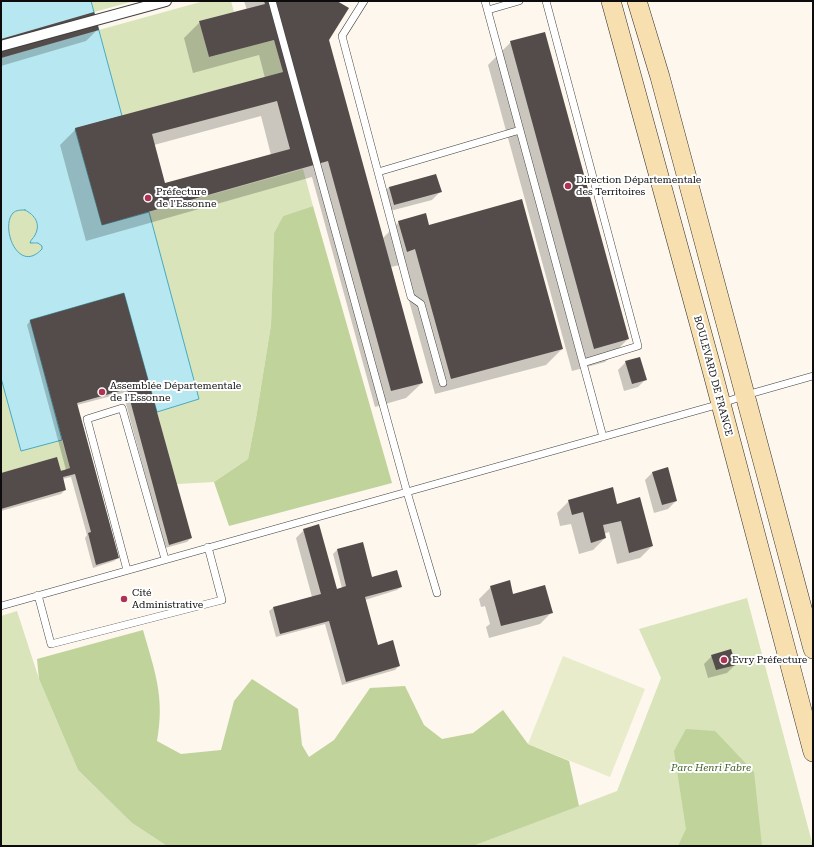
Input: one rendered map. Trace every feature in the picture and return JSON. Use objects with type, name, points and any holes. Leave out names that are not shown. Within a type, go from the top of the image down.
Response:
[{"type":"main road","name":"BOULEVARD DE FRANCE","points":[[611,1],[813,752]]},
{"type":"main road","points":[[637,1],[660,77],[813,649]]},
{"type":"street","points":[[1,46],[166,1]]},
{"type":"lane","points":[[272,1],[318,164],[406,492],[437,593]]},
{"type":"lane","points":[[364,1],[342,36],[410,297],[421,304],[443,383]]},
{"type":"lane","points":[[485,1],[603,437]]},
{"type":"lane","points":[[488,10],[519,1]]},
{"type":"lane","points":[[546,1],[638,346],[583,363]]},
{"type":"lane","points":[[378,172],[520,130]]},
{"type":"lane","points":[[1,606],[720,404],[813,376]]},
{"type":"lane","points":[[127,570],[87,419],[122,408],[165,559]]},
{"type":"lane","points":[[38,595],[51,644],[222,600],[208,548]]},
{"type":"green space","points":[[91,1],[134,1],[94,12]]},
{"type":"green space","points":[[204,1],[231,1],[234,12],[199,21],[209,57],[274,40],[283,72],[122,116],[99,30]]},
{"type":"green space","points":[[303,169],[313,206],[283,216],[274,233],[271,325],[248,459],[214,482],[177,484],[157,412],[199,399],[149,212]]},
{"type":"green space","points":[[313,206],[392,483],[229,526],[214,482],[248,459],[271,325],[274,233],[283,216]]},
{"type":"green space","points":[[25,210],[36,219],[37,224],[37,232],[31,240],[34,244],[38,243],[42,246],[42,249],[33,255],[26,256],[19,253],[14,246],[10,237],[9,228],[13,213]]},
{"type":"green space","points":[[1,378],[21,451],[62,440],[70,468],[61,471],[57,458],[1,473]]},
{"type":"green space","name":"Parc Henri Fabre","points":[[747,598],[813,846],[473,846],[617,791],[661,678],[639,629]]},
{"type":"green space","points":[[17,611],[39,679],[78,770],[132,823],[167,846],[1,846],[1,616]]},
{"type":"green space","points":[[143,630],[158,685],[160,711],[157,741],[181,754],[221,750],[234,701],[252,679],[298,709],[302,745],[309,757],[334,740],[370,688],[405,686],[424,725],[442,739],[473,733],[503,710],[528,744],[569,761],[579,806],[473,846],[167,846],[132,823],[78,770],[39,679],[37,659]]},
{"type":"green space","points":[[563,656],[645,689],[610,777],[528,744]]},
{"type":"green space","points":[[686,729],[715,731],[754,772],[762,846],[678,846],[686,829],[674,751]]},
{"type":"water","points":[[1,1],[91,1],[122,116],[75,129],[102,225],[149,212],[199,399],[157,412],[124,293],[30,320],[62,440],[21,451],[1,378]],"holes":[[[19,210],[25,210],[32,214],[37,224],[37,231],[30,243],[38,243],[42,246],[42,249],[33,255],[26,256],[19,253],[14,246],[10,237],[9,228],[13,213]]]},
{"type":"building","name":"Préfecture de l'Essonne","points":[[264,1],[337,1],[349,8],[329,40],[423,383],[391,391],[328,161],[102,225],[75,128],[283,72],[274,40],[209,57],[199,21],[265,4]],"holes":[[[277,101],[290,149],[165,183],[152,134]]]},
{"type":"building","points":[[94,12],[99,30],[1,58],[1,39]]},
{"type":"building","name":"Direction Départementale des Territoires","points":[[545,32],[629,339],[594,349],[510,41]]},
{"type":"building","points":[[436,174],[442,192],[394,205],[389,187]]},
{"type":"building","points":[[522,199],[563,349],[451,379],[415,249],[407,252],[398,221],[426,213],[429,225]]},
{"type":"building","points":[[124,293],[192,538],[169,545],[127,389],[77,403],[119,558],[96,565],[88,533],[91,532],[75,474],[63,477],[66,490],[1,509],[1,473],[57,457],[61,471],[70,468],[30,320]]},
{"type":"building","points":[[640,357],[647,380],[632,384],[625,361]]},
{"type":"building","points":[[668,467],[677,501],[662,505],[652,472]]},
{"type":"building","points":[[613,487],[617,504],[640,497],[653,546],[629,553],[621,521],[603,525],[606,538],[591,543],[583,512],[572,515],[568,500]]},
{"type":"building","points":[[319,524],[337,589],[346,586],[337,549],[363,542],[372,577],[397,570],[402,587],[365,597],[378,645],[393,640],[400,666],[346,682],[329,621],[280,634],[273,607],[321,594],[303,529]]},
{"type":"building","points":[[510,580],[513,594],[545,585],[553,613],[501,626],[490,586]]},
{"type":"building","name":"Evry Préfecture","points":[[731,649],[736,665],[716,670],[711,655]]},
{"type":"place","name":"Direction Départementale des Territoires","points":[[568,186]]},
{"type":"place","name":"Préfecture de l'Essonne","points":[[148,198]]},
{"type":"place","name":"Assemblée Départementale de l'Essonne","points":[[102,392]]},
{"type":"place","name":"Cité Administrative","points":[[124,599]]},
{"type":"place","name":"Evry Préfecture","points":[[724,660]]}]
